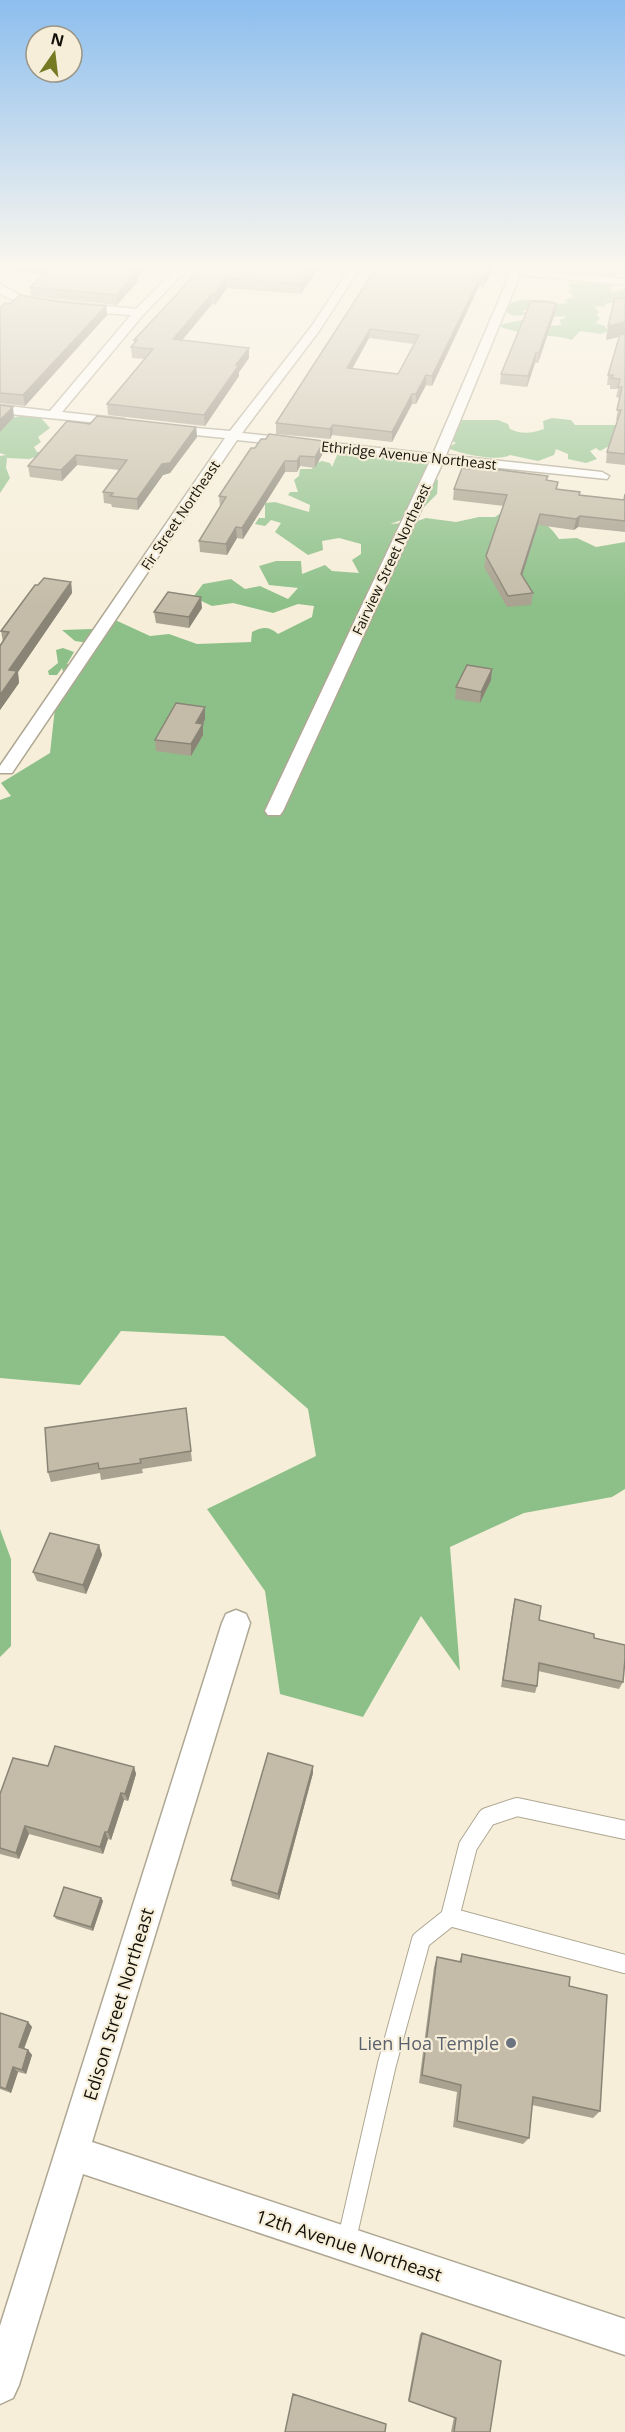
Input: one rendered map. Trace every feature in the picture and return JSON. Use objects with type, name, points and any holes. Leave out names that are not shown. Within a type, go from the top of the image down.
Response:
[{"type":"street","points":[[53,415],[84,378]]},
{"type":"street","name":"Fir Street Northeast","points":[[6,769],[233,436],[277,378]]},
{"type":"street","name":"Fairview Street Northeast","points":[[274,812],[436,459],[470,378]]},
{"type":"street","points":[[0,409],[132,424]]},
{"type":"street","name":"Ethridge Avenue Northeast","points":[[154,427],[603,476]]},
{"type":"street","name":"Edison Street Northeast","points":[[0,2385],[236,1623]]},
{"type":"street","name":"12th Avenue Northeast","points":[[72,2153],[625,2337]]},
{"type":"lane","points":[[346,2244],[387,2064],[422,1940],[450,1917],[468,1846],[487,1817],[517,1807],[625,1830]]},
{"type":"lane","points":[[450,1917],[625,1964]]},
{"type":"green space","points":[[26,415],[41,418],[50,428],[38,437],[41,442],[34,447],[37,452],[49,452],[29,459],[7,458],[6,468],[10,478],[0,493],[0,456],[6,455],[0,453],[0,429],[11,418]]},
{"type":"green space","points":[[552,418],[571,420],[575,425],[617,425],[615,451],[607,447],[600,451],[596,448],[590,451],[597,459],[586,463],[568,459],[568,454],[556,449],[554,455],[538,461],[510,455],[497,458],[479,456],[448,448],[456,443],[443,435],[441,430],[460,424],[459,420],[498,420],[508,424],[510,429],[523,433],[544,429],[543,421]]},
{"type":"green space","points":[[352,450],[375,453],[373,458],[382,454],[399,453],[440,469],[434,473],[438,481],[437,494],[416,515],[390,524],[415,522],[426,518],[456,522],[479,517],[495,517],[501,513],[541,521],[559,539],[577,538],[596,547],[625,542],[625,1489],[612,1497],[524,1513],[450,1547],[460,1671],[421,1616],[363,1717],[280,1694],[265,1591],[207,1509],[316,1456],[308,1409],[224,1336],[121,1331],[80,1385],[0,1378],[0,800],[11,796],[1,783],[50,753],[56,699],[70,688],[62,668],[57,675],[49,675],[48,671],[58,663],[56,650],[63,648],[74,652],[67,664],[82,667],[88,663],[80,658],[89,643],[75,641],[62,630],[92,629],[113,619],[150,636],[169,634],[197,644],[251,642],[252,632],[256,630],[268,629],[278,634],[312,617],[314,606],[298,604],[273,613],[233,603],[212,606],[193,597],[203,584],[231,579],[245,589],[260,586],[288,599],[298,588],[269,585],[259,566],[276,561],[301,561],[302,574],[325,565],[332,571],[359,573],[352,560],[361,554],[361,544],[339,538],[322,541],[323,550],[308,555],[275,532],[281,523],[271,520],[265,526],[255,524],[259,518],[265,518],[265,503],[275,502],[309,512],[310,505],[288,495],[290,492],[298,492],[294,480],[299,476],[300,469],[312,469],[314,464],[322,461],[330,463],[332,467],[338,453]]},
{"type":"green space","points":[[0,1529],[11,1559],[11,1646],[0,1657]]},
{"type":"building","points":[[0,378],[38,378],[23,395],[0,393]]},
{"type":"building","points":[[128,378],[230,378],[204,415],[107,404]]},
{"type":"building","points":[[305,378],[424,378],[416,394],[412,394],[392,432],[333,425],[330,429],[276,423]]},
{"type":"building","points":[[615,378],[625,378],[625,454],[607,452],[621,410],[617,410],[622,387],[618,387],[620,379]]},
{"type":"building","points":[[0,405],[13,407],[0,420]]},
{"type":"building","points":[[97,416],[196,427],[170,463],[162,464],[137,499],[110,496],[113,493],[103,492],[127,460],[76,455],[61,470],[28,466],[67,421],[90,424]]},
{"type":"building","points":[[269,434],[324,441],[315,457],[300,456],[297,461],[285,461],[242,528],[236,527],[226,544],[199,541],[226,497],[219,496],[251,448],[255,448],[261,439],[266,439]]},
{"type":"building","points":[[470,466],[548,476],[546,480],[558,482],[556,489],[580,492],[579,495],[624,500],[625,494],[625,521],[580,516],[576,519],[540,514],[521,574],[533,593],[508,596],[486,556],[507,495],[454,489],[462,468],[469,469]]},
{"type":"building","points":[[44,578],[71,582],[9,670],[17,671],[0,695],[0,646],[9,632],[1,631],[35,585],[38,585]]},
{"type":"building","points":[[168,592],[201,597],[189,617],[154,612]]},
{"type":"building","points":[[467,665],[492,669],[481,692],[456,687]]},
{"type":"building","points":[[176,703],[205,707],[196,723],[203,724],[191,744],[155,740]]},
{"type":"building","points":[[186,1408],[191,1451],[140,1459],[141,1463],[99,1469],[98,1463],[48,1472],[45,1428]]},
{"type":"building","points":[[50,1533],[99,1545],[83,1585],[33,1572]]},
{"type":"building","points":[[515,1599],[541,1606],[539,1620],[594,1634],[594,1638],[625,1645],[623,1682],[539,1663],[537,1686],[503,1680]]},
{"type":"building","points":[[55,1746],[134,1767],[125,1794],[121,1793],[108,1832],[105,1832],[100,1847],[25,1826],[16,1853],[0,1848],[0,1794],[13,1758],[48,1766]]},
{"type":"building","points":[[268,1753],[313,1766],[278,1894],[231,1880]]},
{"type":"building","points":[[64,1887],[101,1898],[91,1927],[54,1916]]},
{"type":"building","name":"Lien Hoa Temple","points":[[462,1954],[570,1977],[569,1986],[607,1995],[600,2111],[533,2097],[529,2138],[457,2121],[461,2085],[422,2075],[437,1957],[461,1962]]},
{"type":"building","points":[[0,2013],[28,2022],[19,2047],[28,2050],[22,2070],[13,2067],[6,2089],[0,2087]]},
{"type":"building","points":[[422,2333],[501,2361],[490,2432],[454,2432],[456,2418],[409,2401]]},
{"type":"building","points":[[293,2394],[386,2424],[385,2432],[285,2432]]},
{"type":"place","name":"Lien Hoa Temple","points":[[511,2043]]}]
